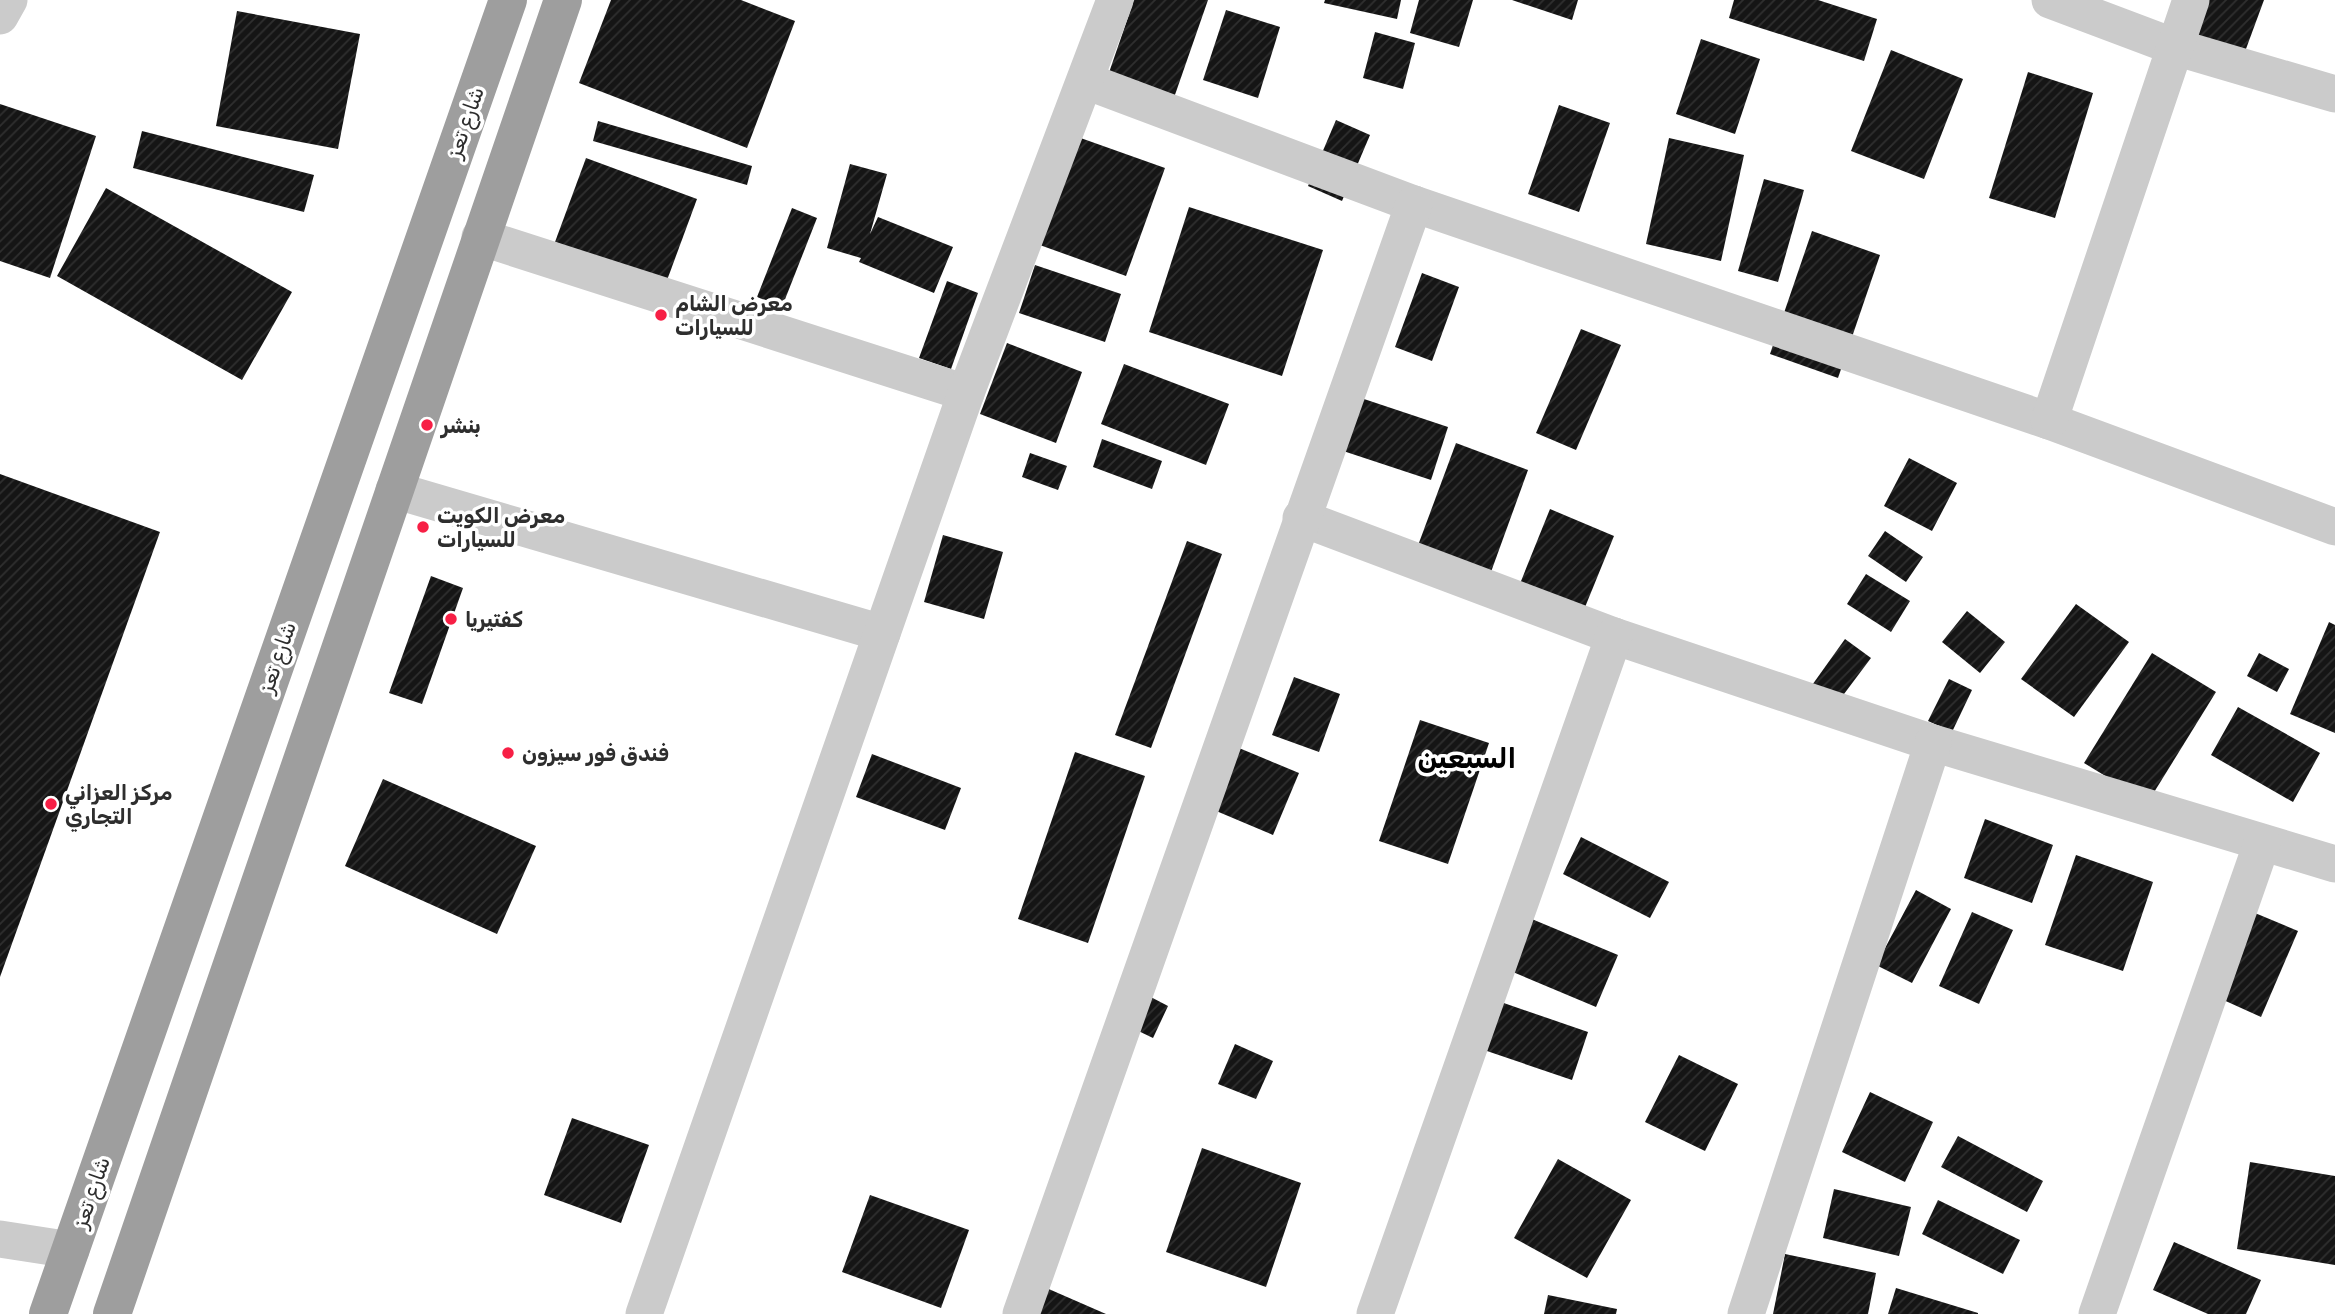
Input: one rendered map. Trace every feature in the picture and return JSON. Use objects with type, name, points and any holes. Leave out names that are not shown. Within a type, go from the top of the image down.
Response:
[{"type":"highway","points":[[112,1314],[563,0]]},
{"type":"highway","name":"شارع تعز","points":[[48,1314],[507,1]]},
{"type":"street","points":[[0,16],[9,0]]},
{"type":"street","points":[[644,1314],[966,393],[1115,0]]},
{"type":"street","points":[[2050,0],[2175,47],[2335,94]]},
{"type":"street","points":[[2049,421],[2191,0]]},
{"type":"street","points":[[1086,81],[1414,204],[2049,421],[2335,527]]},
{"type":"street","points":[[1021,1314],[1414,204]]},
{"type":"street","points":[[480,237],[966,393]]},
{"type":"street","points":[[394,490],[882,633]]},
{"type":"street","points":[[1301,519],[1614,636],[1933,743],[2335,864]]},
{"type":"street","points":[[1375,1314],[1614,636]]},
{"type":"street","points":[[1745,1314],[1933,743]]},
{"type":"street","points":[[2097,1314],[2262,843]]},
{"type":"street","points":[[0,1239],[71,1250]]},
{"type":"building","points":[[611,0],[741,0],[795,21],[747,148],[579,83]]},
{"type":"building","points":[[1134,0],[1208,0],[1169,112],[1103,90]]},
{"type":"building","points":[[1325,0],[1401,0],[1397,19],[1324,3]]},
{"type":"building","points":[[1419,0],[1473,0],[1459,47],[1410,33]]},
{"type":"building","points":[[1512,0],[1578,0],[1572,20]]},
{"type":"building","points":[[1734,0],[1818,0],[1877,19],[1864,61],[1729,18]]},
{"type":"building","points":[[2194,0],[2264,0],[2236,76],[2174,53]]},
{"type":"building","points":[[1226,10],[1280,27],[1258,98],[1203,80]]},
{"type":"building","points":[[237,11],[360,34],[338,149],[216,126]]},
{"type":"building","points":[[1375,32],[1415,43],[1403,89],[1363,78]]},
{"type":"building","points":[[1701,39],[1760,59],[1735,134],[1676,114]]},
{"type":"building","points":[[1891,50],[1963,79],[1924,179],[1851,151]]},
{"type":"building","points":[[2028,72],[2093,93],[2055,218],[1989,198]]},
{"type":"building","points":[[0,104],[96,136],[50,278],[0,261]]},
{"type":"building","points":[[1559,105],[1610,123],[1579,212],[1528,194]]},
{"type":"building","points":[[1336,120],[1370,135],[1342,201],[1308,186]]},
{"type":"building","points":[[598,121],[752,166],[747,185],[593,141]]},
{"type":"building","points":[[142,131],[314,175],[304,212],[133,168]]},
{"type":"building","points":[[1075,136],[1165,168],[1126,276],[1037,244]]},
{"type":"building","points":[[1669,138],[1744,155],[1721,261],[1646,244]]},
{"type":"building","points":[[586,158],[697,199],[666,283],[555,242]]},
{"type":"building","points":[[850,164],[887,174],[870,234],[878,217],[953,247],[934,293],[859,262],[861,258],[827,248]]},
{"type":"building","points":[[1764,179],[1804,190],[1778,282],[1738,271]]},
{"type":"building","points":[[106,188],[292,292],[242,380],[57,276]]},
{"type":"building","points":[[1189,207],[1323,250],[1282,376],[1149,332]]},
{"type":"building","points":[[792,208],[817,218],[782,307],[757,297]]},
{"type":"building","points":[[1812,231],[1880,255],[1838,378],[1770,354]]},
{"type":"building","points":[[1035,265],[1121,294],[1105,342],[1019,313]]},
{"type":"building","points":[[1422,273],[1459,287],[1432,361],[1395,347]]},
{"type":"building","points":[[947,281],[978,293],[951,369],[919,358]]},
{"type":"building","points":[[1581,329],[1621,345],[1576,450],[1536,433]]},
{"type":"building","points":[[1007,343],[1082,372],[1056,443],[980,414]]},
{"type":"building","points":[[1124,364],[1229,404],[1206,465],[1101,424]]},
{"type":"building","points":[[1340,391],[1448,427],[1431,480],[1322,444]]},
{"type":"building","points":[[1102,439],[1162,461],[1152,489],[1093,467]]},
{"type":"building","points":[[1456,443],[1528,470],[1483,594],[1410,567]]},
{"type":"building","points":[[1030,453],[1067,466],[1058,490],[1022,477]]},
{"type":"building","points":[[1909,458],[1957,483],[1932,531],[1884,506]]},
{"type":"building","points":[[0,474],[160,532],[0,977]]},
{"type":"building","points":[[1550,509],[1614,536],[1581,617],[1517,591]]},
{"type":"building","points":[[1885,531],[1923,557],[1906,582],[1868,556]]},
{"type":"building","points":[[943,535],[1003,552],[984,619],[924,602]]},
{"type":"building","points":[[1187,541],[1222,554],[1151,748],[1115,735]]},
{"type":"building","points":[[1866,574],[1910,601],[1891,632],[1847,604]]},
{"type":"building","points":[[431,576],[463,588],[422,704],[389,693]]},
{"type":"building","points":[[2076,604],[2129,642],[2074,717],[2021,679]]},
{"type":"building","points":[[1967,611],[2005,642],[1980,673],[1942,642]]},
{"type":"building","points":[[2329,622],[2335,625],[2335,733],[2290,714]]},
{"type":"building","points":[[1845,639],[1871,658],[1835,706],[1810,688]]},
{"type":"building","points":[[2152,653],[2216,692],[2148,802],[2084,763]]},
{"type":"building","points":[[2259,653],[2289,669],[2277,692],[2247,676]]},
{"type":"building","points":[[1294,677],[1340,694],[1319,752],[1272,735]]},
{"type":"building","points":[[1949,679],[1972,690],[1952,732],[1928,721]]},
{"type":"building","points":[[2238,707],[2320,753],[2293,802],[2211,755]]},
{"type":"building","points":[[1420,720],[1489,743],[1448,864],[1379,841]]},
{"type":"building","points":[[1227,743],[1299,773],[1273,835],[1202,805]]},
{"type":"building","points":[[1075,752],[1145,776],[1088,943],[1018,919]]},
{"type":"building","points":[[872,754],[961,788],[945,830],[856,797]]},
{"type":"building","points":[[383,779],[536,846],[497,934],[345,866]]},
{"type":"building","points":[[1985,819],[2053,845],[2032,903],[1964,878]]},
{"type":"building","points":[[1581,837],[1669,882],[1650,918],[1563,874]]},
{"type":"building","points":[[2076,855],[2153,882],[2123,971],[2045,945]]},
{"type":"building","points":[[1916,890],[1951,909],[1912,983],[1876,965]]},
{"type":"building","points":[[1510,910],[1618,955],[1596,1007],[1489,962]]},
{"type":"building","points":[[1972,912],[2013,930],[1979,1004],[1939,986]]},
{"type":"building","points":[[2255,913],[2298,931],[2261,1017],[2219,998]]},
{"type":"building","points":[[1145,994],[1168,1006],[1153,1038],[1130,1027]]},
{"type":"building","points":[[1498,1001],[1588,1032],[1572,1080],[1481,1049]]},
{"type":"building","points":[[1235,1044],[1273,1061],[1256,1099],[1218,1084]]},
{"type":"building","points":[[1679,1055],[1738,1084],[1705,1151],[1645,1122]]},
{"type":"building","points":[[1870,1092],[1933,1122],[1905,1182],[1842,1152]]},
{"type":"building","points":[[572,1118],[649,1145],[621,1223],[544,1195]]},
{"type":"building","points":[[1958,1136],[2043,1181],[2027,1212],[1941,1167]]},
{"type":"building","points":[[1202,1148],[1301,1183],[1266,1287],[1166,1252]]},
{"type":"building","points":[[1558,1159],[1631,1200],[1587,1278],[1514,1238]]},
{"type":"building","points":[[2250,1162],[2335,1176],[2335,1265],[2237,1249]]},
{"type":"building","points":[[1834,1189],[1911,1207],[1899,1256],[1823,1238]]},
{"type":"building","points":[[870,1195],[969,1230],[941,1308],[842,1272]]},
{"type":"building","points":[[1938,1200],[2020,1240],[2003,1274],[1922,1234]]},
{"type":"building","points":[[2174,1242],[2261,1280],[2246,1314],[2208,1314],[2153,1290]]},
{"type":"building","points":[[1785,1254],[1876,1273],[1868,1314],[1773,1314]]},
{"type":"building","points":[[1035,1283],[1106,1314],[1021,1314]]},
{"type":"building","points":[[1896,1288],[1978,1313],[1978,1314],[1888,1314]]},
{"type":"building","points":[[1548,1295],[1617,1309],[1616,1314],[1544,1314]]},
{"type":"place","name":"معرض الشام للسيارات","points":[[661,315]]},
{"type":"place","name":"بنشر","points":[[427,425]]},
{"type":"place","name":"معرض الكويت للسيارات","points":[[423,527]]},
{"type":"place","name":"كفتيريا","points":[[451,619]]},
{"type":"place","name":"فندق فور سيزون","points":[[508,753]]},
{"type":"place","name":"مركز العزاني التجاري","points":[[51,804]]},
{"type":"district","name":"السبعين","points":[[1467,758]]}]
